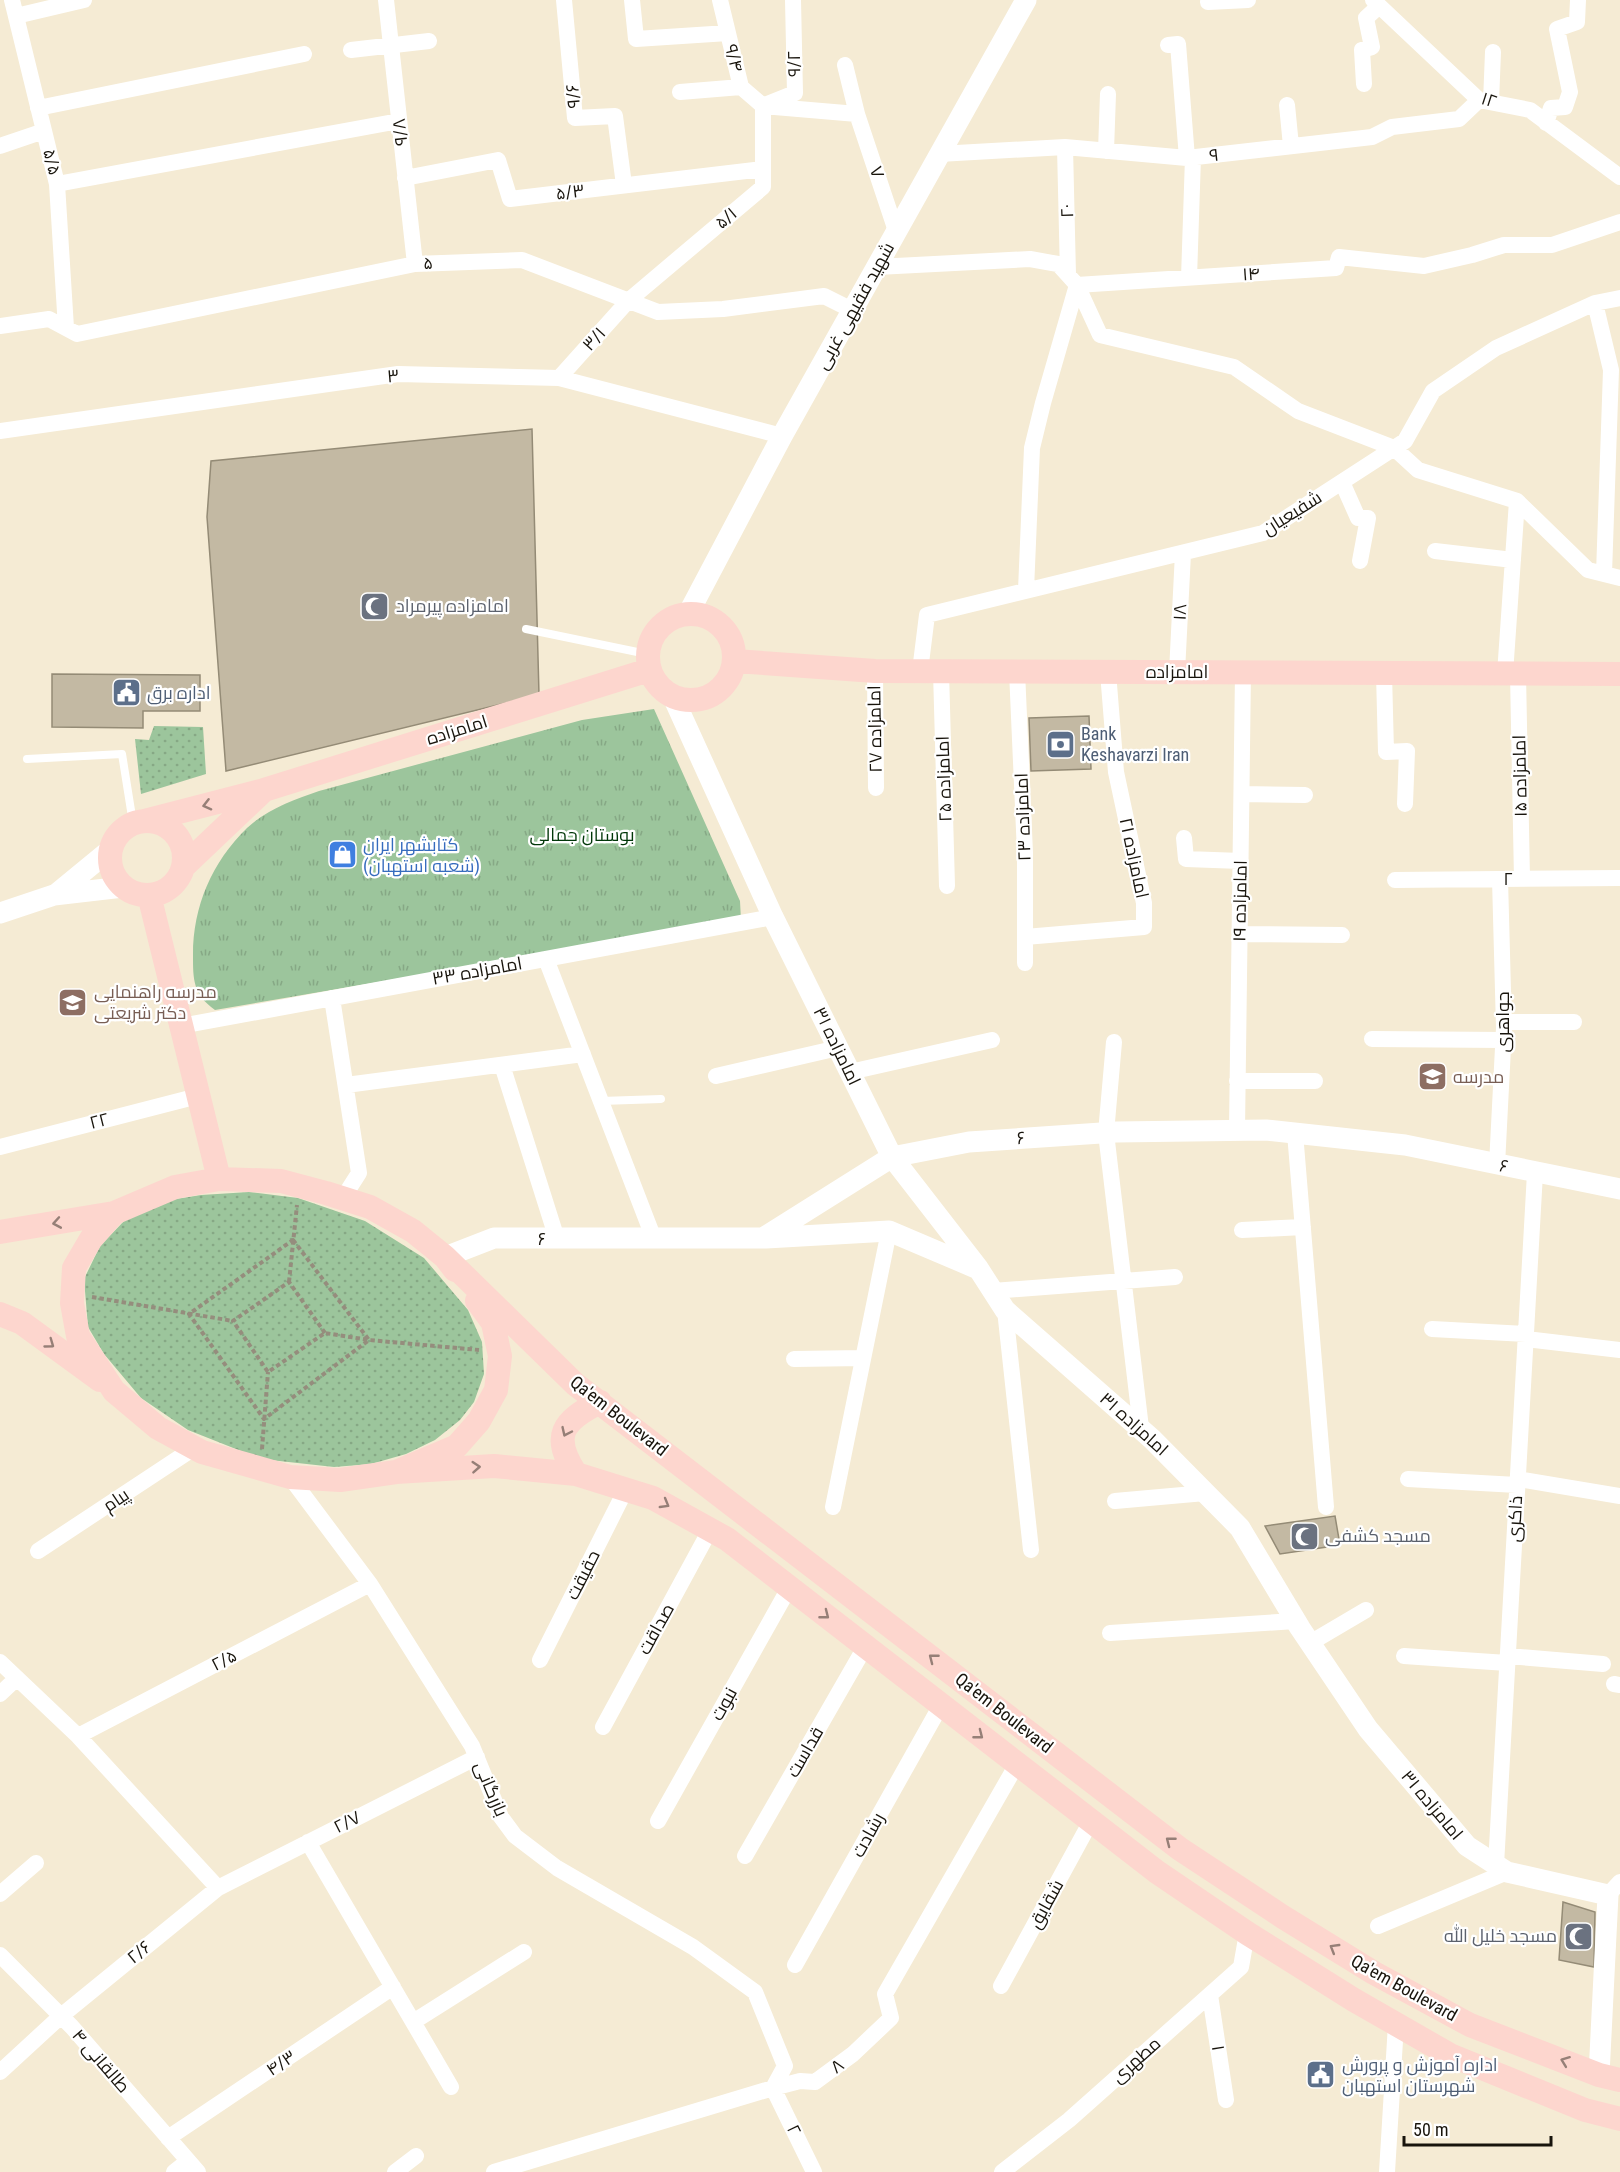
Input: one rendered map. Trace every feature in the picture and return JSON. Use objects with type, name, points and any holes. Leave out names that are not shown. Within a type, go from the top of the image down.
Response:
[{"type":"main road","points":[[701,615],[723,627],[732,643],[735,662],[724,686],[713,695],[693,700],[673,697],[658,686],[648,662],[650,642],[665,622],[676,616],[701,615]]},
{"type":"main road","name":"امامزاده","points":[[139,822],[264,790],[648,662]]},
{"type":"main road","name":"امامزاده","points":[[735,662],[874,671],[1620,674]]},
{"type":"main road","points":[[183,867],[264,790]]},
{"type":"main road","points":[[139,822],[156,822],[167,826],[182,844],[184,856],[183,867],[171,887],[149,896],[123,887],[112,872],[109,861],[115,838],[123,829],[139,822]]},
{"type":"main road","points":[[149,896],[219,1179]]},
{"type":"main road","points":[[0,1232],[114,1213],[175,1186],[219,1179],[281,1181],[343,1198],[370,1207],[413,1231],[445,1257],[493,1323],[500,1356],[496,1390],[479,1421],[457,1446],[396,1472],[340,1480],[290,1478],[194,1448],[158,1428],[114,1391],[22,1323],[0,1314]]},
{"type":"main road","points":[[114,1213],[91,1239],[74,1268],[73,1294],[78,1336],[114,1391]]},
{"type":"main road","name":"Qa'em Boulevard","points":[[445,1257],[575,1384],[1180,1849],[1283,1917],[1374,1973],[1470,2025],[1610,2077]]},
{"type":"main road","points":[[576,1474],[565,1457],[561,1440],[566,1427],[575,1416],[600,1402]]},
{"type":"main road","name":"Qa'em Boulevard","points":[[396,1472],[494,1466],[576,1474],[653,1498],[727,1539],[1157,1872],[1247,1933],[1354,2000],[1450,2055],[1585,2110],[1620,2119]]},
{"type":"street","points":[[14,8],[84,0]]},
{"type":"street","name":"۹/۸","points":[[386,0],[415,264]]},
{"type":"street","name":"۹/۶","points":[[564,0],[575,118],[615,117],[624,185]]},
{"type":"street","points":[[632,0],[636,39],[728,33]]},
{"type":"street","name":"۹/۴","points":[[720,0],[741,87],[763,106]]},
{"type":"street","name":"۹/۲","points":[[763,106],[795,93],[793,0]]},
{"type":"street","name":"شهید فقیهی غربی","points":[[688,614],[782,436],[1026,0]]},
{"type":"street","points":[[1208,2],[1248,0]]},
{"type":"street","points":[[1546,123],[1551,108],[1565,107],[1570,92],[1557,29],[1576,22],[1578,0]]},
{"type":"street","points":[[1364,84],[1362,50],[1372,47],[1366,18],[1376,3]]},
{"type":"street","name":"۱۲","points":[[1376,3],[1485,101],[1530,110],[1620,177]]},
{"type":"street","name":"۵/۵","points":[[14,8],[57,184],[66,328]]},
{"type":"street","points":[[351,50],[429,41]]},
{"type":"street","points":[[1168,45],[1178,44],[1190,158],[1190,278]]},
{"type":"street","points":[[1485,101],[1493,52]]},
{"type":"street","points":[[38,108],[304,54]]},
{"type":"street","name":"۷","points":[[845,65],[857,114],[896,231]]},
{"type":"street","points":[[681,92],[741,87]]},
{"type":"street","points":[[1106,151],[1108,94]]},
{"type":"street","name":"۹","points":[[939,154],[1065,147],[1190,158],[1372,137],[1392,127],[1460,119],[1485,101]]},
{"type":"street","points":[[1287,105],[1291,146]]},
{"type":"street","points":[[763,106],[857,114]]},
{"type":"street","name":"۵/۱","points":[[628,301],[763,187],[763,106]]},
{"type":"street","points":[[57,184],[399,122]]},
{"type":"street","points":[[0,146],[44,130]]},
{"type":"street","name":"۲۰","points":[[1065,147],[1073,280]]},
{"type":"street","name":"۵/۳","points":[[405,178],[498,160],[510,198],[763,169]]},
{"type":"street","name":"۱۴","points":[[1073,280],[1190,278],[1336,268],[1339,257],[1424,266],[1504,245],[1552,245],[1620,222]]},
{"type":"street","points":[[877,267],[1030,259],[1058,264],[1073,280],[1100,335],[1234,367],[1298,411],[1394,448],[1418,470],[1517,501],[1588,570],[1612,576],[1614,456],[1611,370],[1595,303]]},
{"type":"street","name":"۵","points":[[0,327],[49,320],[77,334],[415,264],[522,260],[658,312],[723,309],[824,296],[852,310]]},
{"type":"street","points":[[1026,590],[1032,448],[1073,280]]},
{"type":"street","name":"شفیعیان","points":[[931,671],[927,615],[1263,533],[1405,441],[1433,391],[1496,348],[1595,303],[1620,298]]},
{"type":"street","name":"۳/۱","points":[[559,378],[628,301]]},
{"type":"street","name":"۳","points":[[0,431],[398,374],[559,378],[782,436]]},
{"type":"street","points":[[1342,482],[1358,518],[1368,518],[1360,561]]},
{"type":"street","name":"امامزاده ۱۵","points":[[1517,501],[1513,560],[1511,674],[1522,879]]},
{"type":"street","points":[[1435,552],[1513,560]]},
{"type":"street","name":"۱۸","points":[[1177,672],[1183,553]]},
{"type":"street","name":"امامزاده ۲۷","points":[[874,671],[876,788]]},
{"type":"street","name":"امامزاده ۲۵","points":[[931,671],[947,886]]},
{"type":"street","name":"امامزاده ۲۳","points":[[1017,671],[1025,853],[1025,963]]},
{"type":"street","name":"امامزاده ۲۱","points":[[1025,937],[1144,927],[1144,903],[1116,772],[1108,672]]},
{"type":"street","name":"امامزاده ۱۹","points":[[1237,1130],[1244,672]]},
{"type":"street","points":[[1384,673],[1386,752],[1407,751],[1405,804]]},
{"type":"street","name":"امامزاده ۳۱","points":[[673,697],[773,917],[892,1157],[978,1268],[1005,1310],[1140,1428],[1240,1528],[1295,1621],[1368,1729],[1467,1846],[1501,1869],[1614,1888],[1610,2077]]},
{"type":"street","points":[[1242,794],[1305,795]]},
{"type":"street","points":[[1184,838],[1186,859],[1241,861]]},
{"type":"street","points":[[54,895],[111,849]]},
{"type":"street","name":"۲","points":[[1395,880],[1620,878]]},
{"type":"street","name":"جواهری","points":[[1497,1165],[1504,1040],[1500,879]]},
{"type":"street","points":[[0,913],[54,895],[123,887]]},
{"type":"street","name":"امامزاده ۳۳","points":[[181,1026],[773,917]]},
{"type":"street","points":[[1240,934],[1342,935]]},
{"type":"street","points":[[546,959],[654,1239]]},
{"type":"street","points":[[332,998],[359,1173],[343,1198]]},
{"type":"street","points":[[1504,1022],[1574,1022]]},
{"type":"street","points":[[1372,1039],[1504,1040]]},
{"type":"street","points":[[850,1072],[992,1040]]},
{"type":"street","points":[[1114,1042],[1106,1133],[1140,1428]]},
{"type":"street","points":[[716,1076],[838,1048]]},
{"type":"street","points":[[346,1085],[583,1054]]},
{"type":"street","points":[[502,1065],[557,1239]]},
{"type":"street","points":[[1237,1081],[1315,1081]]},
{"type":"street","name":"۲۲","points":[[0,1147],[198,1096]]},
{"type":"street","name":"۶","points":[[445,1257],[494,1238],[762,1238],[892,1157],[969,1142],[1106,1133],[1237,1130],[1295,1133],[1405,1145],[1620,1189]]},
{"type":"street","points":[[1295,1133],[1326,1507]]},
{"type":"street","name":"ذاکری","points":[[1501,1869],[1508,1660],[1535,1173]]},
{"type":"street","points":[[1242,1230],[1303,1227]]},
{"type":"street","points":[[762,1238],[889,1231],[978,1268]]},
{"type":"street","points":[[833,1507],[889,1231]]},
{"type":"street","points":[[993,1291],[1175,1278]]},
{"type":"street","points":[[1005,1310],[1031,1550]]},
{"type":"street","points":[[1432,1329],[1526,1336],[1620,1350]]},
{"type":"street","points":[[794,1359],[863,1358]]},
{"type":"street","name":"پیام","points":[[38,1551],[194,1448]]},
{"type":"street","name":"بازرگانی","points":[[290,1478],[370,1584],[472,1746],[501,1817],[515,1836],[557,1868],[693,1947],[755,1992],[785,2066],[773,2088]]},
{"type":"street","points":[[1408,1479],[1517,1482],[1620,1496]]},
{"type":"street","name":"حقیقت","points":[[540,1660],[626,1489]]},
{"type":"street","points":[[1115,1501],[1205,1493]]},
{"type":"street","name":"صداقت","points":[[603,1727],[710,1530]]},
{"type":"street","name":"۲/۵","points":[[78,1736],[370,1584]]},
{"type":"street","name":"نبوت","points":[[658,1821],[789,1588]]},
{"type":"street","points":[[1310,1642],[1366,1610]]},
{"type":"street","points":[[1110,1634],[1295,1621]]},
{"type":"street","name":"قداست","points":[[745,1856],[865,1647]]},
{"type":"street","points":[[1404,1656],[1603,1664]]},
{"type":"street","points":[[0,1662],[78,1736],[218,1888]]},
{"type":"street","points":[[0,1694],[17,1678]]},
{"type":"street","name":"رشادت","points":[[795,1965],[942,1706]]},
{"type":"street","name":"۲/۷","points":[[218,1888],[477,1757]]},
{"type":"street","name":"۸","points":[[494,2172],[773,2088],[800,2081],[815,2082],[853,2054],[891,2018],[885,1994],[1017,1764]]},
{"type":"street","name":"شقایق","points":[[1001,1986],[1091,1821]]},
{"type":"street","points":[[308,1842],[452,2087]]},
{"type":"street","points":[[0,1894],[36,1863]]},
{"type":"street","points":[[1378,1926],[1501,1869]]},
{"type":"street","name":"۲/۶","points":[[0,2072],[61,2016],[218,1888]]},
{"type":"street","name":"مطهری","points":[[1002,2172],[1024,2164],[1069,2120],[1241,1967],[1247,1933]]},
{"type":"street","points":[[413,2022],[524,1952]]},
{"type":"street","name":"طالقانی ۴","points":[[0,1955],[61,2016],[193,2167]]},
{"type":"street","name":"۴/۳","points":[[168,2138],[393,1987]]},
{"type":"street","name":"۱","points":[[1210,1995],[1226,2100]]},
{"type":"street","points":[[1387,2172],[1396,2024]]},
{"type":"street","name":"۲","points":[[773,2088],[814,2172]]},
{"type":"street","points":[[395,2172],[416,2156]]},
{"type":"street","points":[[174,2172],[193,2167]]},
{"type":"lane","points":[[526,629],[648,662]]},
{"type":"lane","points":[[27,759],[122,754],[139,822]]},
{"type":"lane","points":[[601,1101],[661,1099]]},
{"type":"path","points":[[301,1186],[289,1282],[325,1333]]},
{"type":"path","points":[[189,1314],[293,1240]]},
{"type":"path","points":[[293,1240],[369,1340]]},
{"type":"path","points":[[233,1322],[289,1282]]},
{"type":"path","points":[[73,1294],[233,1322],[268,1372],[260,1470]]},
{"type":"path","points":[[189,1314],[264,1419]]},
{"type":"path","points":[[268,1372],[325,1333],[369,1340],[483,1351],[498,1349]]},
{"type":"path","points":[[264,1419],[369,1340]]},
{"type":"green space","name":"بوستان جمالی","points":[[654,709],[740,901],[741,920],[215,1010],[198,992],[193,972],[193,955],[201,902],[224,855],[247,828],[263,815],[319,791],[582,720]]},
{"type":"green space","points":[[154,726],[203,727],[206,774],[141,794],[135,739],[149,740]]},
{"type":"green space","points":[[249,1192],[298,1198],[365,1221],[424,1258],[468,1310],[482,1342],[484,1374],[474,1402],[460,1420],[435,1440],[406,1454],[371,1464],[334,1467],[261,1459],[188,1430],[141,1398],[104,1354],[88,1327],[84,1279],[100,1246],[126,1219],[164,1201],[201,1195]]},
{"type":"building","name":"امامزاده پیرمراد","points":[[532,429],[539,695],[226,771],[207,517],[211,461]]},
{"type":"building","name":"اداره برق","points":[[52,674],[200,675],[200,711],[143,711],[143,728],[52,727]]},
{"type":"building","name":"Bank Keshavarzi Iran","points":[[1089,716],[1091,769],[1031,771],[1029,718]]},
{"type":"building","name":"مسجد کشفی","points":[[1335,1516],[1340,1545],[1280,1554],[1265,1526]]},
{"type":"building","name":"مسجد خلیل الله","points":[[1563,1902],[1595,1912],[1594,1967],[1559,1960]]},
{"type":"place","name":"امامزاده پیرمراد","points":[[375,606]]},
{"type":"place","name":"اداره برق","points":[[126,693]]},
{"type":"place","name":"Bank Keshavarzi Iran","points":[[1060,744]]},
{"type":"place","name":"کتابشهر ایران (شعبه استهبان)","points":[[342,855]]},
{"type":"place","name":"مدرسه راهنمایی دکتر شریعتی","points":[[73,1002]]},
{"type":"place","name":"مدرسه","points":[[1432,1077]]},
{"type":"place","name":"مسجد کشفی","points":[[1304,1536]]},
{"type":"place","name":"مسجد خلیل الله","points":[[1578,1936]]},
{"type":"place","name":"اداره آموزش و پرورش شهرستان استهبان","points":[[1321,2075]]}]
